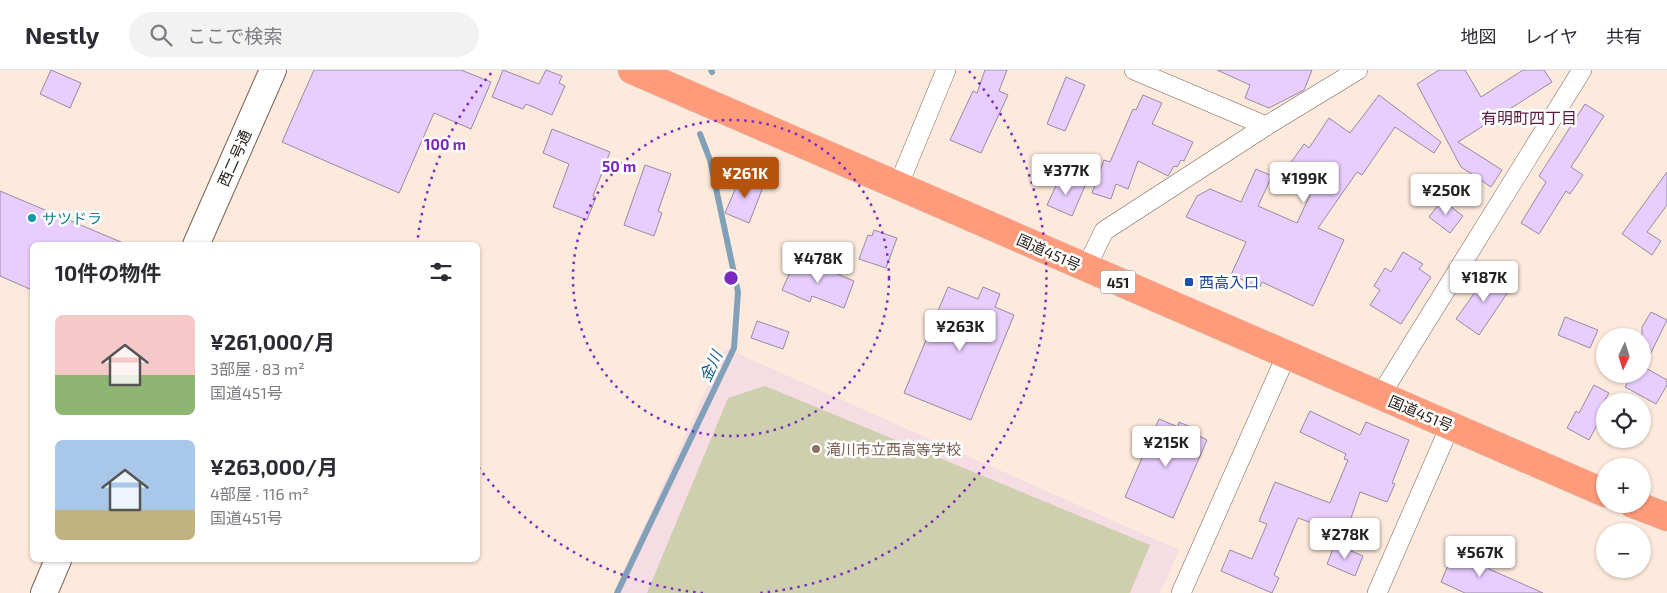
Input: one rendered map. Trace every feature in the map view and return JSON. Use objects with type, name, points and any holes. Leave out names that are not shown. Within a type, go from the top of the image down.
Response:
[{"type":"highway","name":"国道451号","points":[[632,70],[1286,356],[1596,489]]},
{"type":"highway","points":[[1651,510],[1667,516]]},
{"type":"street","name":"西二号通","points":[[197,242],[272,70]]},
{"type":"street","points":[[898,186],[946,70]]},
{"type":"street","points":[[1134,70],[1266,126]]},
{"type":"street","points":[[1086,268],[1104,231],[1266,126],[1358,70]]},
{"type":"street","points":[[1380,396],[1582,70]]},
{"type":"street","points":[[1180,593],[1286,356]]},
{"type":"street","points":[[1377,593],[1450,426]]},
{"type":"street","points":[[44,593],[57,562]]},
{"type":"shaded area","name":"滝川市立西高等学校","points":[[725,348],[1179,550],[1160,593],[614,593]]},
{"type":"green space","name":"滝川市立西高等学校","points":[[765,386],[1150,545],[1130,593],[647,593],[728,398]]},
{"type":"building","points":[[51,70],[81,83],[70,108],[40,94]]},
{"type":"building","points":[[314,70],[461,70],[491,82],[471,129],[434,113],[399,193],[282,142]]},
{"type":"building","points":[[503,70],[539,84],[546,70],[562,76],[559,83],[565,86],[552,115],[526,104],[523,109],[492,97]]},
{"type":"building","points":[[985,70],[1007,70],[999,91],[1008,95],[981,153],[950,140],[973,91],[977,93]]},
{"type":"building","points":[[1217,70],[1312,70],[1304,90],[1269,108],[1245,98],[1250,85]]},
{"type":"building","points":[[1439,70],[1465,70],[1481,97],[1523,70],[1544,70],[1552,82],[1458,142],[1502,170],[1491,187],[1461,167],[1417,84]]},
{"type":"building","points":[[1066,77],[1085,85],[1065,131],[1047,124]]},
{"type":"building","points":[[1143,95],[1162,103],[1152,124],[1193,142],[1184,161],[1181,160],[1177,167],[1174,166],[1168,176],[1138,161],[1128,189],[1116,184],[1111,199],[1092,193],[1104,160],[1110,162],[1133,109],[1136,110]]},
{"type":"building","points":[[1379,95],[1441,142],[1434,153],[1395,127],[1362,175],[1357,172],[1318,228],[1344,240],[1313,306],[1262,282],[1260,287],[1231,275],[1246,242],[1186,217],[1197,196],[1210,189],[1241,202],[1256,169],[1272,176],[1258,206],[1297,223],[1310,195],[1282,175],[1304,144],[1309,148],[1329,118],[1350,133]]},
{"type":"building","points":[[1585,104],[1604,116],[1571,167],[1583,175],[1570,194],[1566,191],[1539,234],[1521,223],[1546,182],[1539,176]]},
{"type":"building","points":[[552,129],[610,152],[593,196],[596,197],[587,220],[553,207],[569,164],[543,153]]},
{"type":"building","points":[[645,165],[671,174],[658,211],[662,213],[654,236],[624,225]]},
{"type":"building","points":[[1667,172],[1667,205],[1647,232],[1661,241],[1652,255],[1622,234]]},
{"type":"building","points":[[748,175],[765,182],[749,223],[725,213],[740,178],[745,180]]},
{"type":"building","points":[[1061,175],[1085,186],[1072,216],[1047,205]]},
{"type":"building","name":"サツドラ","points":[[0,191],[121,242],[30,242],[30,289],[0,276]]},
{"type":"building","points":[[1442,200],[1463,216],[1450,233],[1429,217]]},
{"type":"building","points":[[874,230],[897,238],[886,268],[859,259],[868,235],[872,236]]},
{"type":"building","points":[[1403,252],[1423,264],[1419,269],[1431,277],[1401,324],[1370,305],[1380,290],[1374,286],[1385,268],[1391,272]]},
{"type":"building","points":[[797,257],[854,281],[844,308],[812,296],[810,302],[782,290]]},
{"type":"building","points":[[1490,271],[1512,286],[1479,335],[1456,319]]},
{"type":"building","points":[[948,287],[978,299],[983,287],[1000,294],[995,307],[1014,315],[971,420],[904,393]]},
{"type":"building","points":[[1651,312],[1667,320],[1651,353],[1651,328],[1642,327]]},
{"type":"building","points":[[1565,317],[1596,329],[1596,334],[1590,348],[1558,335]]},
{"type":"building","points":[[757,321],[789,332],[783,349],[751,338]]},
{"type":"building","points":[[1651,371],[1667,380],[1667,385],[1656,404],[1651,401],[1651,393],[1636,393],[1625,387],[1627,383],[1651,383]]},
{"type":"building","points":[[1594,385],[1609,393],[1596,393],[1596,427],[1589,440],[1567,428],[1576,411],[1579,413]]},
{"type":"building","points":[[1310,411],[1360,435],[1366,422],[1409,440],[1392,483],[1395,484],[1387,502],[1360,492],[1345,535],[1298,518],[1274,575],[1279,578],[1272,593],[1221,571],[1230,550],[1252,559],[1267,524],[1259,521],[1275,482],[1330,503],[1348,460],[1344,459],[1346,454],[1300,432]]},
{"type":"building","points":[[1159,419],[1178,427],[1179,422],[1195,429],[1193,433],[1207,440],[1173,518],[1125,497]]},
{"type":"building","points":[[1335,544],[1363,556],[1355,576],[1327,564]]},
{"type":"building","points":[[1454,551],[1543,593],[1465,593],[1441,582]]},
{"type":"waterway","name":"金川","points":[[617,593],[734,348],[738,292],[710,160],[700,134]]},
{"type":"place","name":"サツドラ","points":[[32,218]]},
{"type":"place","name":"西高入口","points":[[1189,282]]},
{"type":"place","name":"滝川市立西高等学校","points":[[816,449]]},
{"type":"district","name":"有明町四丁目","points":[[1529,117]]}]
